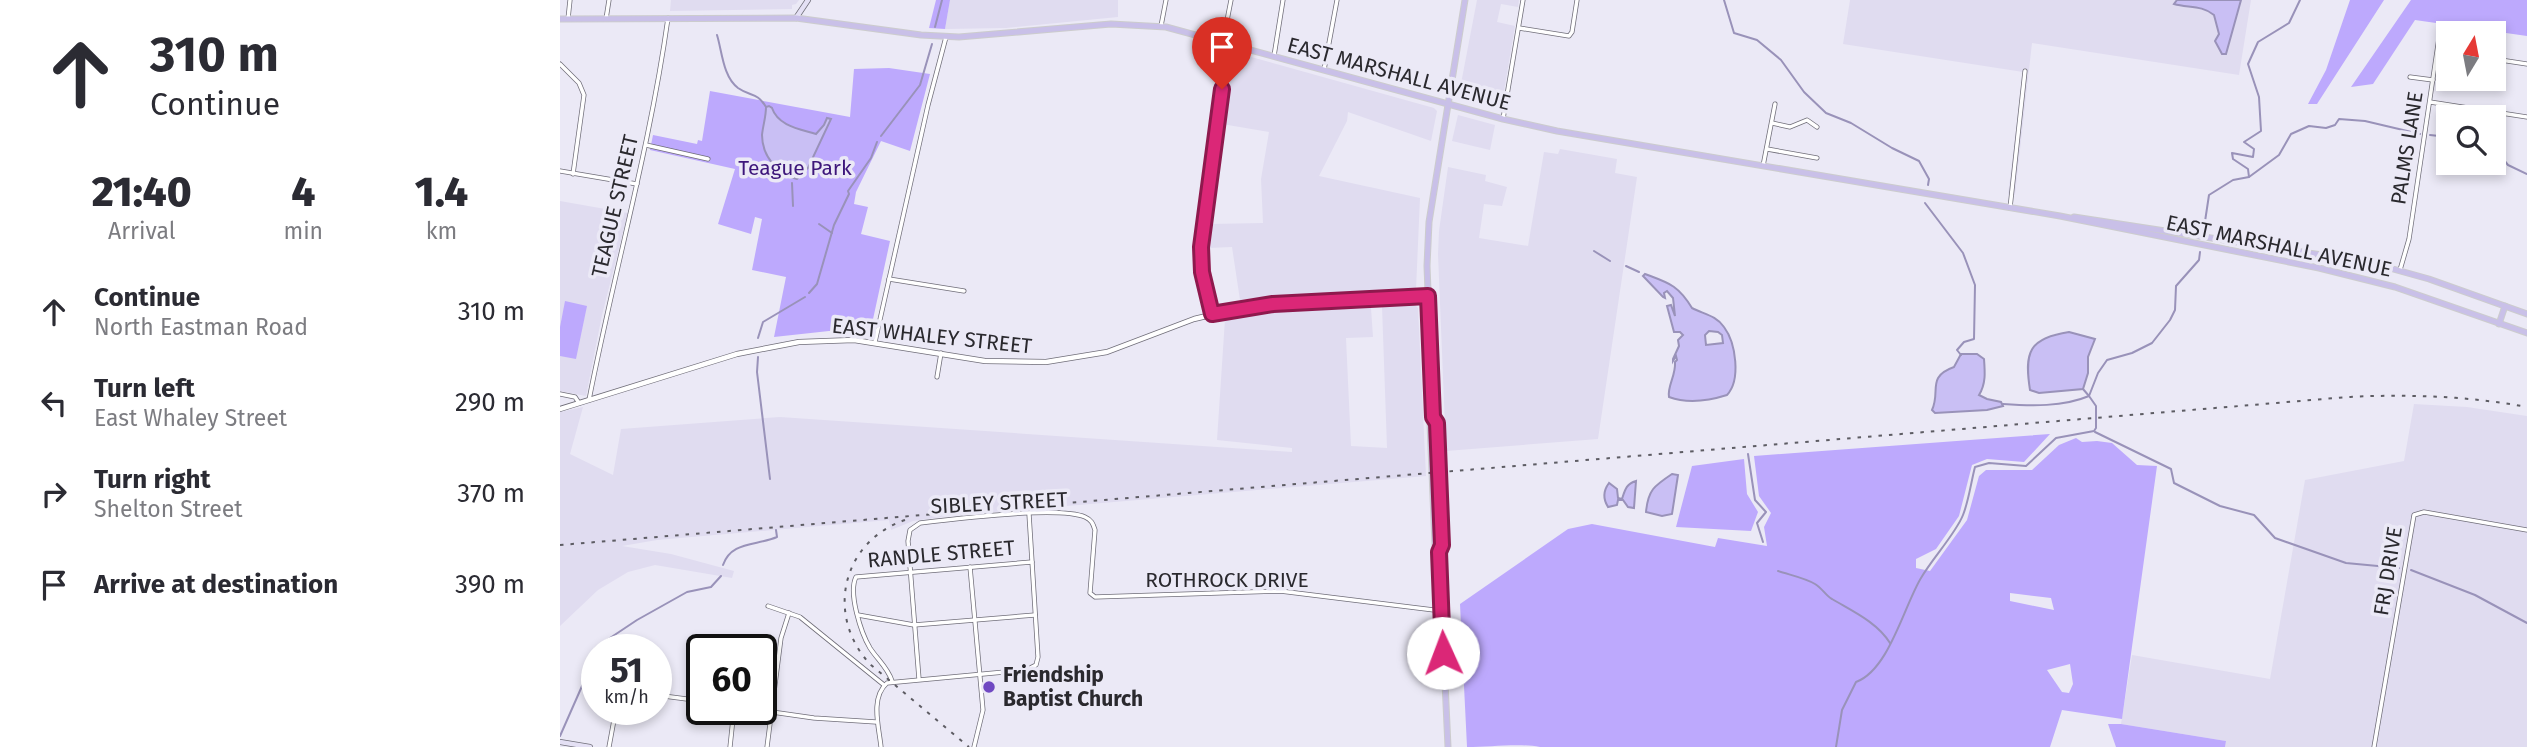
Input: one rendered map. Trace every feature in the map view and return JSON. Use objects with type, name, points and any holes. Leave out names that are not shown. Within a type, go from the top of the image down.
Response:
[{"type":"main road","points":[[796,18],[808,0]]},
{"type":"main road","points":[[1439,552],[1435,545],[1430,423],[1433,417],[1428,296],[1430,215],[1465,0]]},
{"type":"main road","name":"EAST MARSHALL AVENUE","points":[[560,19],[796,18],[946,37],[1111,24],[1161,26],[1503,119],[1599,139],[2060,216],[2319,268],[2395,287],[2527,333]]},
{"type":"main road","name":"EAST MARSHALL AVENUE","points":[[2060,216],[2091,218],[2322,253],[2400,270],[2527,314]]},
{"type":"main road","points":[[2319,268],[2322,253]]},
{"type":"main road","points":[[2499,324],[2505,306]]},
{"type":"main road","points":[[1433,417],[1437,423],[1442,545],[1439,552],[1448,747]]},
{"type":"main road","points":[[560,742],[590,747]]},
{"type":"street","points":[[568,19],[570,0]]},
{"type":"street","points":[[606,19],[609,0]]},
{"type":"street","points":[[1161,26],[1166,0]]},
{"type":"street","points":[[1212,314],[1201,267],[1201,237],[1231,0]]},
{"type":"street","points":[[1273,56],[1283,0]]},
{"type":"street","points":[[1324,70],[1337,0]]},
{"type":"street","points":[[1503,119],[1523,0]]},
{"type":"street","points":[[1519,28],[1569,36],[1573,30],[1577,0]]},
{"type":"street","name":"TEAGUE STREET","points":[[589,400],[605,318],[638,184],[668,18]]},
{"type":"street","points":[[874,342],[946,37]]},
{"type":"street","points":[[2506,61],[2527,64]]},
{"type":"street","name":"PALMS LANE","points":[[2400,270],[2409,239],[2436,63]]},
{"type":"street","points":[[560,64],[580,86],[584,95],[573,174]]},
{"type":"street","points":[[2010,208],[2025,71]]},
{"type":"street","points":[[2410,77],[2433,80]]},
{"type":"street","points":[[2430,102],[2527,117]]},
{"type":"street","points":[[1763,166],[1776,104]]},
{"type":"street","points":[[1772,123],[1790,127],[1807,121],[1817,127]]},
{"type":"street","points":[[646,145],[708,159]]},
{"type":"street","points":[[1767,149],[1817,158]]},
{"type":"street","points":[[560,172],[638,184]]},
{"type":"street","points":[[889,279],[964,291]]},
{"type":"street","name":"EAST WHALEY STREET","points":[[560,409],[768,346],[831,339],[874,342],[1017,363],[1077,359],[1122,348],[1212,314],[1273,304],[1428,296]]},
{"type":"street","points":[[937,377],[941,353]]},
{"type":"street","points":[[560,394],[575,397],[579,403]]},
{"type":"street","name":"FRJ DRIVE","points":[[2374,747],[2414,515],[2424,512],[2527,530]]},
{"type":"street","points":[[881,747],[876,722],[884,685],[892,681],[1026,670],[1035,667],[1038,657],[1029,514]]},
{"type":"street","name":"SIBLEY STREET","points":[[911,572],[908,538],[912,528],[922,522],[1029,514],[1074,515],[1091,520],[1095,533],[1090,593],[1095,597]]},
{"type":"street","name":"RANDLE STREET","points":[[858,615],[854,580],[860,576],[1032,562]]},
{"type":"street","points":[[970,567],[982,718],[974,747]]},
{"type":"street","points":[[911,572],[919,679]]},
{"type":"street","name":"ROTHROCK DRIVE","points":[[1095,597],[1280,591],[1442,611]]},
{"type":"street","points":[[768,606],[800,617],[884,685]]},
{"type":"street","points":[[777,671],[781,638],[789,613]]},
{"type":"street","points":[[892,681],[865,638],[858,615],[914,625],[1035,615]]},
{"type":"street","points":[[777,713],[876,722]]},
{"type":"street","points":[[609,747],[613,725]]},
{"type":"street","points":[[730,747],[732,725]]},
{"type":"street","points":[[767,747],[770,725]]},
{"type":"shaded area","points":[[671,0],[799,0],[792,5],[792,9],[670,11]]},
{"type":"shaded area","points":[[950,0],[1118,0],[1118,17],[1006,28],[945,29]]},
{"type":"shaded area","points":[[1477,0],[1519,0],[1518,7],[1501,4],[1497,22],[1515,26],[1501,109],[1461,99],[1459,94]]},
{"type":"shaded area","points":[[1850,0],[2251,0],[2239,75],[2032,43],[2015,195],[2008,195],[2023,72],[1843,44]]},
{"type":"shaded area","points":[[2177,0],[2241,0],[2226,54],[2222,54],[2215,41],[2219,34],[2214,15],[2200,8],[2174,4]]},
{"type":"shaded area","points":[[1233,52],[1437,111],[1431,141],[1348,112],[1347,121],[1319,176],[1420,198],[1416,290],[1281,295],[1240,300],[1232,247],[1208,248],[1210,224],[1263,223],[1261,179],[1269,132],[1222,124]]},
{"type":"shaded area","points":[[769,106],[784,123],[816,134],[827,118],[831,119],[808,168],[797,179],[778,169],[765,150],[762,135],[766,107]]},
{"type":"shaded area","points":[[1458,115],[1495,125],[1490,150],[1452,141]]},
{"type":"shaded area","points":[[1560,149],[1617,159],[1615,173],[1637,177],[1598,439],[1446,451],[1438,254],[1448,167],[1486,175],[1485,181],[1507,187],[1502,206],[1484,204],[1479,238],[1528,246],[1544,152],[1558,154]]},
{"type":"shaded area","points":[[560,201],[628,213],[602,315],[586,396],[560,391]]},
{"type":"shaded area","points":[[1645,274],[1672,286],[1692,308],[1713,317],[1724,327],[1732,342],[1735,361],[1734,380],[1727,395],[1698,401],[1669,397],[1676,356],[1673,359],[1679,346],[1678,340],[1683,335],[1674,332],[1667,306],[1671,305],[1675,316],[1673,298],[1667,291],[1664,293],[1665,298],[1663,297],[1643,276]],"holes":[[[1709,331],[1722,335],[1723,343],[1706,345],[1705,335]]]},
{"type":"shaded area","points":[[1414,304],[1418,308],[1426,476],[947,516],[913,521],[891,530],[889,520],[657,540],[622,546],[671,554],[734,571],[732,578],[655,565],[628,572],[598,590],[560,626],[560,412],[583,407],[570,454],[613,475],[621,429],[780,417],[1292,452],[1292,448],[1217,440],[1225,319],[1269,312],[1371,308],[1373,337],[1346,338],[1351,446],[1387,448],[1382,306]]},
{"type":"shaded area","points":[[2069,332],[2095,339],[2088,357],[2088,373],[2083,389],[2039,393],[2030,390],[2028,366],[2032,349],[2045,338]]},
{"type":"shaded area","points":[[1961,354],[1977,354],[1984,359],[1984,382],[1979,395],[2001,402],[2003,406],[1987,410],[1935,413],[1932,410],[1937,380],[1945,371],[1954,367]]},
{"type":"shaded area","points":[[2414,404],[2467,407],[2527,416],[2527,747],[2225,747],[2226,741],[2121,724],[2132,655],[2270,679],[2305,480],[2404,461]]},
{"type":"shaded area","points":[[1672,474],[1678,475],[1672,514],[1662,516],[1646,512],[1648,498],[1653,489]]},
{"type":"shaded area","points":[[1636,481],[1634,508],[1628,507],[1623,500],[1618,500],[1617,505],[1608,507],[1604,495],[1609,483],[1617,489],[1618,498],[1622,499],[1628,486]]},
{"type":"green space","points":[[936,0],[950,0],[945,29],[929,28]]},
{"type":"green space","points":[[2350,0],[2384,0],[2317,104],[2308,104],[2326,70]]},
{"type":"green space","points":[[2411,0],[2527,0],[2527,36],[2506,33],[2506,21],[2436,23],[2415,20],[2373,84],[2351,87]]},
{"type":"green space","name":"Teague Park","points":[[889,68],[930,74],[910,151],[881,141],[856,192],[854,204],[868,207],[861,234],[890,241],[870,333],[829,331],[774,337],[786,277],[752,270],[762,219],[755,217],[751,234],[718,224],[735,169],[650,150],[653,135],[697,144],[698,140],[702,141],[710,91],[850,117],[854,69]]},
{"type":"green space","points":[[565,301],[587,306],[576,359],[560,356],[560,327]]},
{"type":"green space","points":[[2050,434],[2024,462],[1987,459],[1972,465],[1959,516],[1936,549],[1916,559],[1916,568],[1930,571],[1967,520],[1979,476],[1986,470],[2032,470],[2059,445],[2076,438],[2082,442],[2112,443],[2137,465],[2157,466],[2122,719],[2062,710],[2050,747],[1467,747],[1460,604],[1568,529],[1592,524],[1715,547],[1718,538],[1767,546],[1764,527],[1771,513],[1759,496],[1754,456]],"holes":[[[2010,593],[2051,598],[2054,610],[2010,601]],[[2070,664],[2073,684],[2069,693],[2062,692],[2047,670]]]},
{"type":"green space","points":[[1744,459],[1747,494],[1758,512],[1751,531],[1676,527],[1692,466]]},
{"type":"green space","points":[[2108,724],[2226,741],[2225,747],[2116,747]]},
{"type":"waterway","points":[[935,27],[942,0]]},
{"type":"waterway","points":[[1724,0],[1734,33],[1757,40],[1781,60],[1804,92],[1826,113],[1851,123],[1919,161],[1929,179],[1928,185]]},
{"type":"waterway","points":[[2204,228],[2209,195],[2233,180],[2249,177],[2248,169],[2233,159],[2232,153],[2253,157],[2254,149],[2244,142],[2261,131],[2259,97],[2248,64],[2258,42],[2289,23],[2300,0]]},
{"type":"waterway","points":[[717,35],[726,71],[733,83],[757,97],[766,107]]},
{"type":"waterway","points":[[881,136],[920,85],[932,44]]},
{"type":"waterway","points":[[2249,177],[2279,155],[2291,134],[2309,126],[2326,128],[2335,125],[2339,119],[2365,121],[2420,134]]},
{"type":"waterway","points":[[2430,135],[2436,136]]},
{"type":"waterway","points":[[809,293],[817,284],[834,225],[848,191],[871,158],[877,142]]},
{"type":"waterway","points":[[2506,163],[2527,174]]},
{"type":"waterway","points":[[792,183],[793,206]]},
{"type":"waterway","points":[[1925,203],[1963,253],[1975,285],[1974,339],[1964,342],[1957,350],[1961,355]]},
{"type":"waterway","points":[[819,224],[832,233]]},
{"type":"waterway","points":[[1594,251],[1610,261]]},
{"type":"waterway","points":[[2083,389],[2089,396],[2098,373],[2107,360],[2132,353],[2152,343],[2175,310],[2176,286],[2199,260],[2200,252]]},
{"type":"waterway","points":[[1626,266],[1639,272]]},
{"type":"waterway","points":[[758,338],[763,322],[805,297]]},
{"type":"waterway","points":[[758,357],[757,372],[770,479]]},
{"type":"waterway","points":[[1836,747],[1842,710],[1856,682],[1868,675],[1887,651],[1921,578],[1960,522],[1975,467],[1989,463],[2026,466],[2056,438],[2094,431],[2096,428],[2096,406],[2089,396],[2058,404],[2003,404]]},
{"type":"waterway","points":[[2095,432],[2171,469],[2174,483],[2220,506],[2254,515],[2275,538],[2346,563],[2399,568]]},
{"type":"waterway","points":[[1748,454],[1755,500],[1766,512],[1757,523],[1763,542]]},
{"type":"waterway","points":[[723,565],[727,557],[738,548],[777,537],[776,530]]},
{"type":"waterway","points":[[2411,570],[2475,595],[2527,623]]},
{"type":"waterway","points":[[1778,571],[1815,584],[1830,598],[1871,623],[1890,643]]},
{"type":"waterway","points":[[560,736],[586,677],[595,648],[687,592],[711,587],[721,576]]},
{"type":"railway","points":[[560,545],[2348,397],[2438,397],[2527,407]]},
{"type":"railway","points":[[905,520],[883,531],[866,545],[854,563],[847,583],[845,604],[848,625],[857,646],[871,665],[969,747]]},
{"type":"place","name":"Friendship Baptist Church","points":[[989,687]]},
{"type":"route","points":[[1222,89],[1200,254],[1212,314],[1273,304],[1428,296],[1433,417],[1437,423],[1443,653]]}]
